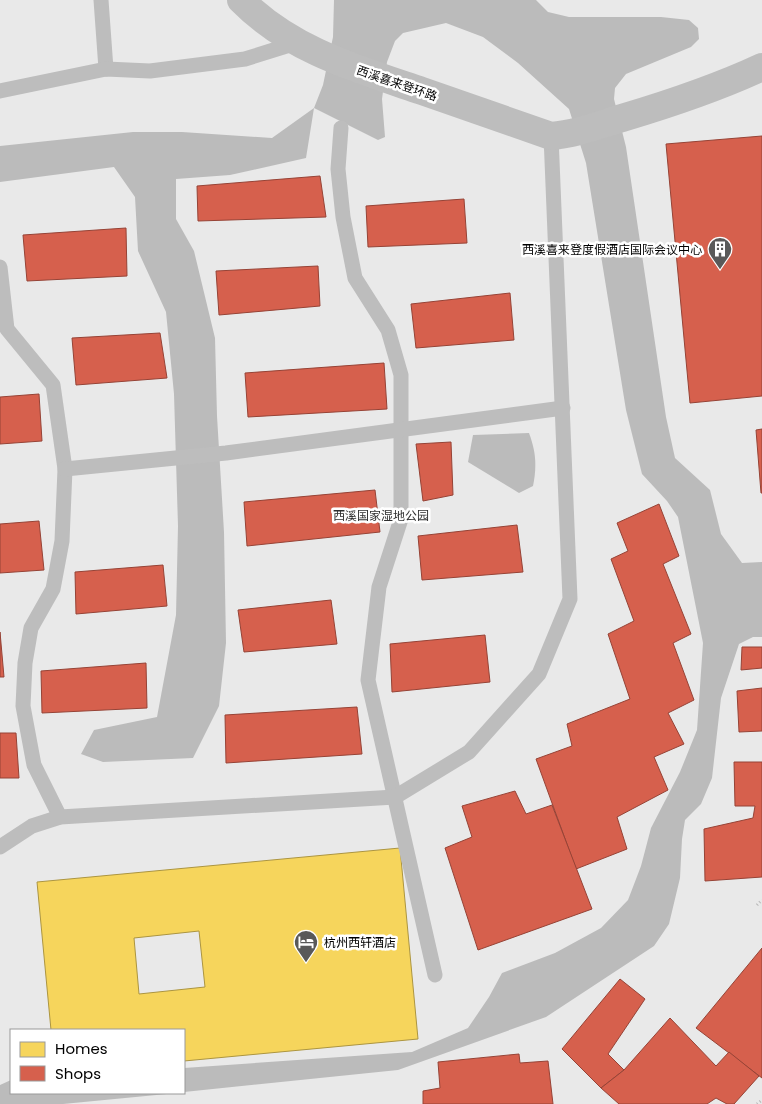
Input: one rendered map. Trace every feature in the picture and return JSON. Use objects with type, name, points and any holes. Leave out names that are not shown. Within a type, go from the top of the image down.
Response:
[{"type":"street","name":"西溪喜来登环路","points":[[241,0],[252,11],[296,43],[358,70],[559,136]]},
{"type":"street","points":[[559,136],[640,113],[732,81],[762,67]]},
{"type":"lane","points":[[101,0],[106,69]]},
{"type":"lane","points":[[0,92],[106,69],[150,71],[245,58],[296,43]]},
{"type":"lane","points":[[341,128],[338,169],[355,278],[388,330],[401,375],[401,519],[379,588],[368,680],[373,712],[395,797],[435,976]]},
{"type":"lane","points":[[0,847],[32,826],[60,817],[395,797],[469,752],[539,674],[570,599],[563,408],[559,136]]},
{"type":"lane","points":[[0,267],[7,329],[53,384],[65,469],[62,541],[53,590],[31,628],[25,663],[24,706],[34,765],[60,817]]},
{"type":"lane","points":[[65,469],[226,453],[563,408]]},
{"type":"path","points":[[757,904],[762,900]]},
{"type":"path","points":[[757,1104],[762,1100]]},
{"type":"green space","name":"西溪国家湿地公园","points":[[0,0],[762,0],[762,1104],[0,1104]]},
{"type":"shaded area","points":[[334,0],[536,0],[548,12],[569,17],[661,17],[689,20],[698,28],[699,39],[691,47],[626,74],[615,88],[614,99],[626,147],[666,417],[675,458],[710,490],[721,534],[742,563],[762,562],[762,637],[753,637],[739,644],[721,698],[712,778],[701,804],[685,820],[680,878],[669,924],[654,946],[546,1017],[398,1070],[185,1092],[185,1068],[412,1052],[468,1028],[489,997],[502,973],[555,953],[601,928],[628,900],[641,866],[651,828],[680,772],[697,730],[703,643],[678,517],[667,501],[642,474],[626,410],[586,163],[569,109],[518,63],[483,37],[446,23],[403,33],[395,41],[387,62],[382,99],[385,137],[378,140],[314,108],[323,85],[333,37]]},
{"type":"shaded area","points":[[314,108],[306,158],[230,175],[176,179],[176,219],[194,251],[215,338],[217,416],[224,532],[226,643],[219,706],[193,758],[103,762],[81,754],[94,730],[157,717],[176,615],[178,526],[174,394],[166,312],[138,251],[135,197],[114,167],[0,182],[0,146],[133,132],[182,132],[272,138]]},
{"type":"shaded area","points":[[529,433],[535,459],[533,486],[519,493],[468,462],[473,435]]},
{"type":"shaded area","points":[[10,1080],[10,1094],[167,1094],[63,1104],[0,1104],[0,1085]]},
{"type":"building: Homes","name":"杭州西轩酒店","points":[[400,848],[418,1039],[185,1061],[185,1029],[51,1029],[37,882]],"holes":[[[199,931],[205,987],[139,994],[134,938]]]},
{"type":"building: Shops","name":"西溪喜来登度假酒店国际会议中心","points":[[762,136],[762,396],[690,403],[666,144]]},
{"type":"building: Shops","points":[[320,176],[326,217],[198,221],[197,186]]},
{"type":"building: Shops","points":[[464,199],[467,243],[368,247],[366,206]]},
{"type":"building: Shops","points":[[126,228],[127,276],[27,281],[23,235]]},
{"type":"building: Shops","points":[[318,266],[320,306],[219,315],[216,271]]},
{"type":"building: Shops","points":[[510,293],[514,340],[416,348],[411,304]]},
{"type":"building: Shops","points":[[160,333],[167,378],[76,385],[72,338]]},
{"type":"building: Shops","points":[[384,363],[387,409],[248,417],[245,373]]},
{"type":"building: Shops","points":[[39,394],[42,441],[0,444],[0,397]]},
{"type":"building: Shops","points":[[762,429],[762,493],[761,493],[756,430]]},
{"type":"building: Shops","points":[[451,442],[453,495],[423,501],[416,444]]},
{"type":"building: Shops","points":[[375,490],[380,532],[247,546],[244,502]]},
{"type":"building: Shops","points":[[659,504],[679,556],[663,564],[691,634],[673,643],[694,700],[668,713],[684,744],[654,757],[668,790],[617,817],[627,849],[576,869],[536,759],[572,746],[567,724],[630,699],[608,634],[634,621],[611,559],[628,551],[617,523]]},
{"type":"building: Shops","points":[[39,521],[44,570],[0,573],[0,524]]},
{"type":"building: Shops","points":[[517,525],[523,572],[422,580],[418,536]]},
{"type":"building: Shops","points":[[163,565],[167,606],[76,614],[75,572]]},
{"type":"building: Shops","points":[[331,600],[337,644],[244,652],[238,610]]},
{"type":"building: Shops","points":[[0,632],[4,677],[0,677]]},
{"type":"building: Shops","points":[[485,635],[490,682],[392,692],[390,644]]},
{"type":"building: Shops","points":[[742,647],[762,647],[762,668],[741,670]]},
{"type":"building: Shops","points":[[146,663],[147,708],[42,713],[41,671]]},
{"type":"building: Shops","points":[[762,688],[762,731],[739,732],[737,691]]},
{"type":"building: Shops","points":[[357,707],[362,754],[226,763],[225,715]]},
{"type":"building: Shops","points":[[0,733],[16,733],[19,778],[0,778]]},
{"type":"building: Shops","points":[[734,762],[762,762],[762,877],[705,881],[704,829],[753,818],[755,806],[735,806]]},
{"type":"building: Shops","points":[[515,791],[526,814],[552,805],[592,909],[478,950],[445,848],[472,837],[462,806]]},
{"type":"building: Shops","points":[[762,948],[762,1078],[696,1028]]},
{"type":"building: Shops","points":[[620,979],[645,999],[608,1054],[624,1070],[601,1088],[562,1049]]},
{"type":"building: Shops","points":[[670,1018],[716,1066],[729,1052],[759,1076],[734,1104],[727,1104],[716,1098],[707,1104],[619,1104],[601,1088],[624,1070]]},
{"type":"building: Shops","points":[[519,1054],[520,1063],[548,1061],[553,1104],[423,1104],[423,1091],[440,1088],[438,1062]]},
{"type":"place","name":"西溪喜来登度假酒店国际会议中心","points":[[720,270]]},
{"type":"place","name":"杭州西轩酒店","points":[[306,963]]}]
